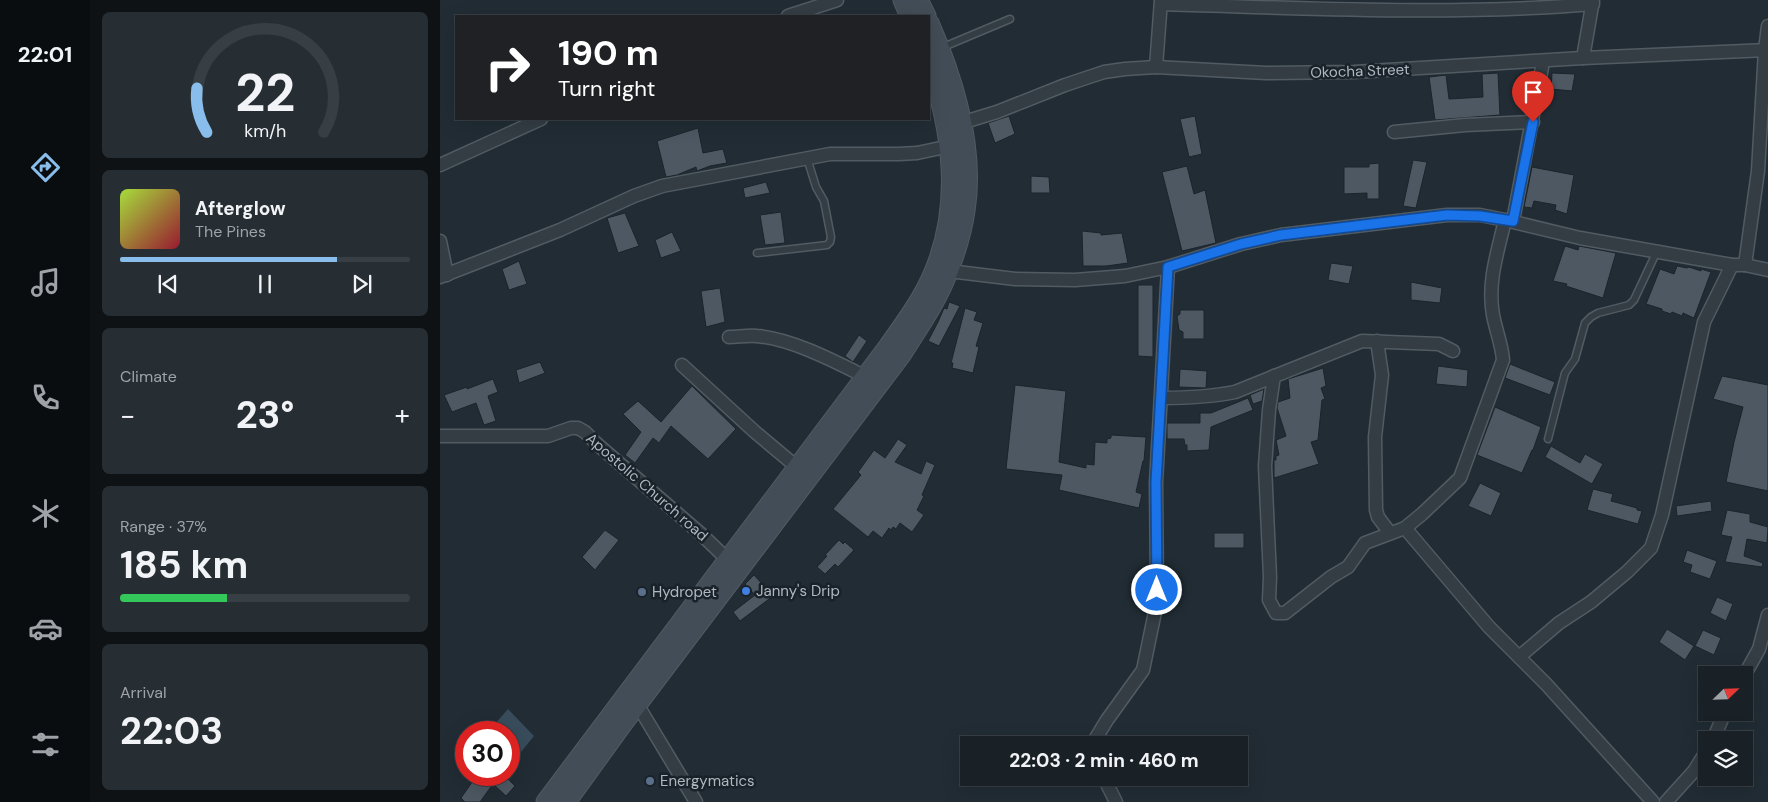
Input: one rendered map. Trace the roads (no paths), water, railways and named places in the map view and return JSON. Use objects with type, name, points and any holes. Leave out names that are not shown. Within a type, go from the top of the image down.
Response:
[{"type":"main road","points":[[903,0],[910,15]]},
{"type":"main road","points":[[918,0],[926,15]]},
{"type":"main road","points":[[546,802],[866,376],[917,306],[934,272],[948,226],[950,208],[950,146],[930,29]]},
{"type":"main road","points":[[566,802],[901,355],[927,314],[949,271],[965,209],[966,150],[954,93],[934,55]]},
{"type":"street","points":[[791,15],[837,0]]},
{"type":"street","points":[[1156,67],[1161,2],[1399,11],[1537,8],[1593,2],[1583,58]]},
{"type":"street","points":[[1519,657],[1559,622],[1591,602],[1627,572],[1651,548],[1662,515],[1704,322],[1738,265],[1758,171],[1768,26]]},
{"type":"street","name":"Okocha Street","points":[[961,123],[997,112],[1065,84],[1104,72],[1156,67],[1266,73],[1354,72],[1544,62],[1583,58],[1766,50]]},
{"type":"street","points":[[1274,376],[1269,410],[1265,466],[1270,577],[1269,600],[1276,612],[1284,613],[1331,577],[1348,567],[1365,543],[1405,528],[1460,478],[1503,360],[1493,314],[1492,273],[1509,220],[1533,122],[1544,62]]},
{"type":"street","points":[[440,165],[539,120]]},
{"type":"street","points":[[1394,132],[1465,125],[1533,122]]},
{"type":"street","points":[[440,241],[444,276],[560,230],[634,196],[662,186],[830,154],[917,153],[950,146]]},
{"type":"street","points":[[949,271],[1015,279],[1075,280],[1125,276],[1168,267],[1241,244],[1281,235],[1447,215],[1480,216],[1509,220],[1580,238],[1768,270]]},
{"type":"street","points":[[1097,736],[1143,670],[1155,612],[1157,590],[1156,482],[1168,267]]},
{"type":"street","points":[[729,337],[756,335],[779,340],[820,354],[866,376]]},
{"type":"street","points":[[1160,398],[1193,398],[1235,392],[1362,341],[1438,344],[1453,351]]},
{"type":"street","points":[[1377,341],[1382,375],[1375,437],[1376,510],[1378,517],[1390,533]]},
{"type":"street","points":[[682,365],[755,432],[798,468]]},
{"type":"street","name":"Apostolic Church road","points":[[440,436],[548,436],[571,428],[578,428],[585,432],[701,534],[728,560]]},
{"type":"street","points":[[1405,528],[1489,627],[1653,802]]},
{"type":"street","points":[[1750,666],[1759,649],[1768,616]]},
{"type":"street","points":[[638,704],[696,802]]},
{"type":"street","points":[[1666,802],[1698,765]]},
{"type":"street","points":[[1108,786],[1116,802]]},
{"type":"lane","points":[[934,55],[1010,19]]},
{"type":"lane","points":[[757,253],[828,245],[830,242],[832,237],[824,201],[816,187],[807,158]]},
{"type":"lane","points":[[1548,439],[1565,373],[1575,359],[1585,324],[1590,317],[1598,313],[1629,305],[1634,300],[1657,251]]},
{"type":"water","points":[[508,709],[520,721],[498,721]]},
{"type":"water","points":[[520,721],[534,736],[520,751]]},
{"type":"place","name":"Janny's Drip","points":[[746,591]]},
{"type":"place","name":"Hydropet","points":[[642,592]]},
{"type":"place","name":"Energymatics","points":[[650,781]]}]
